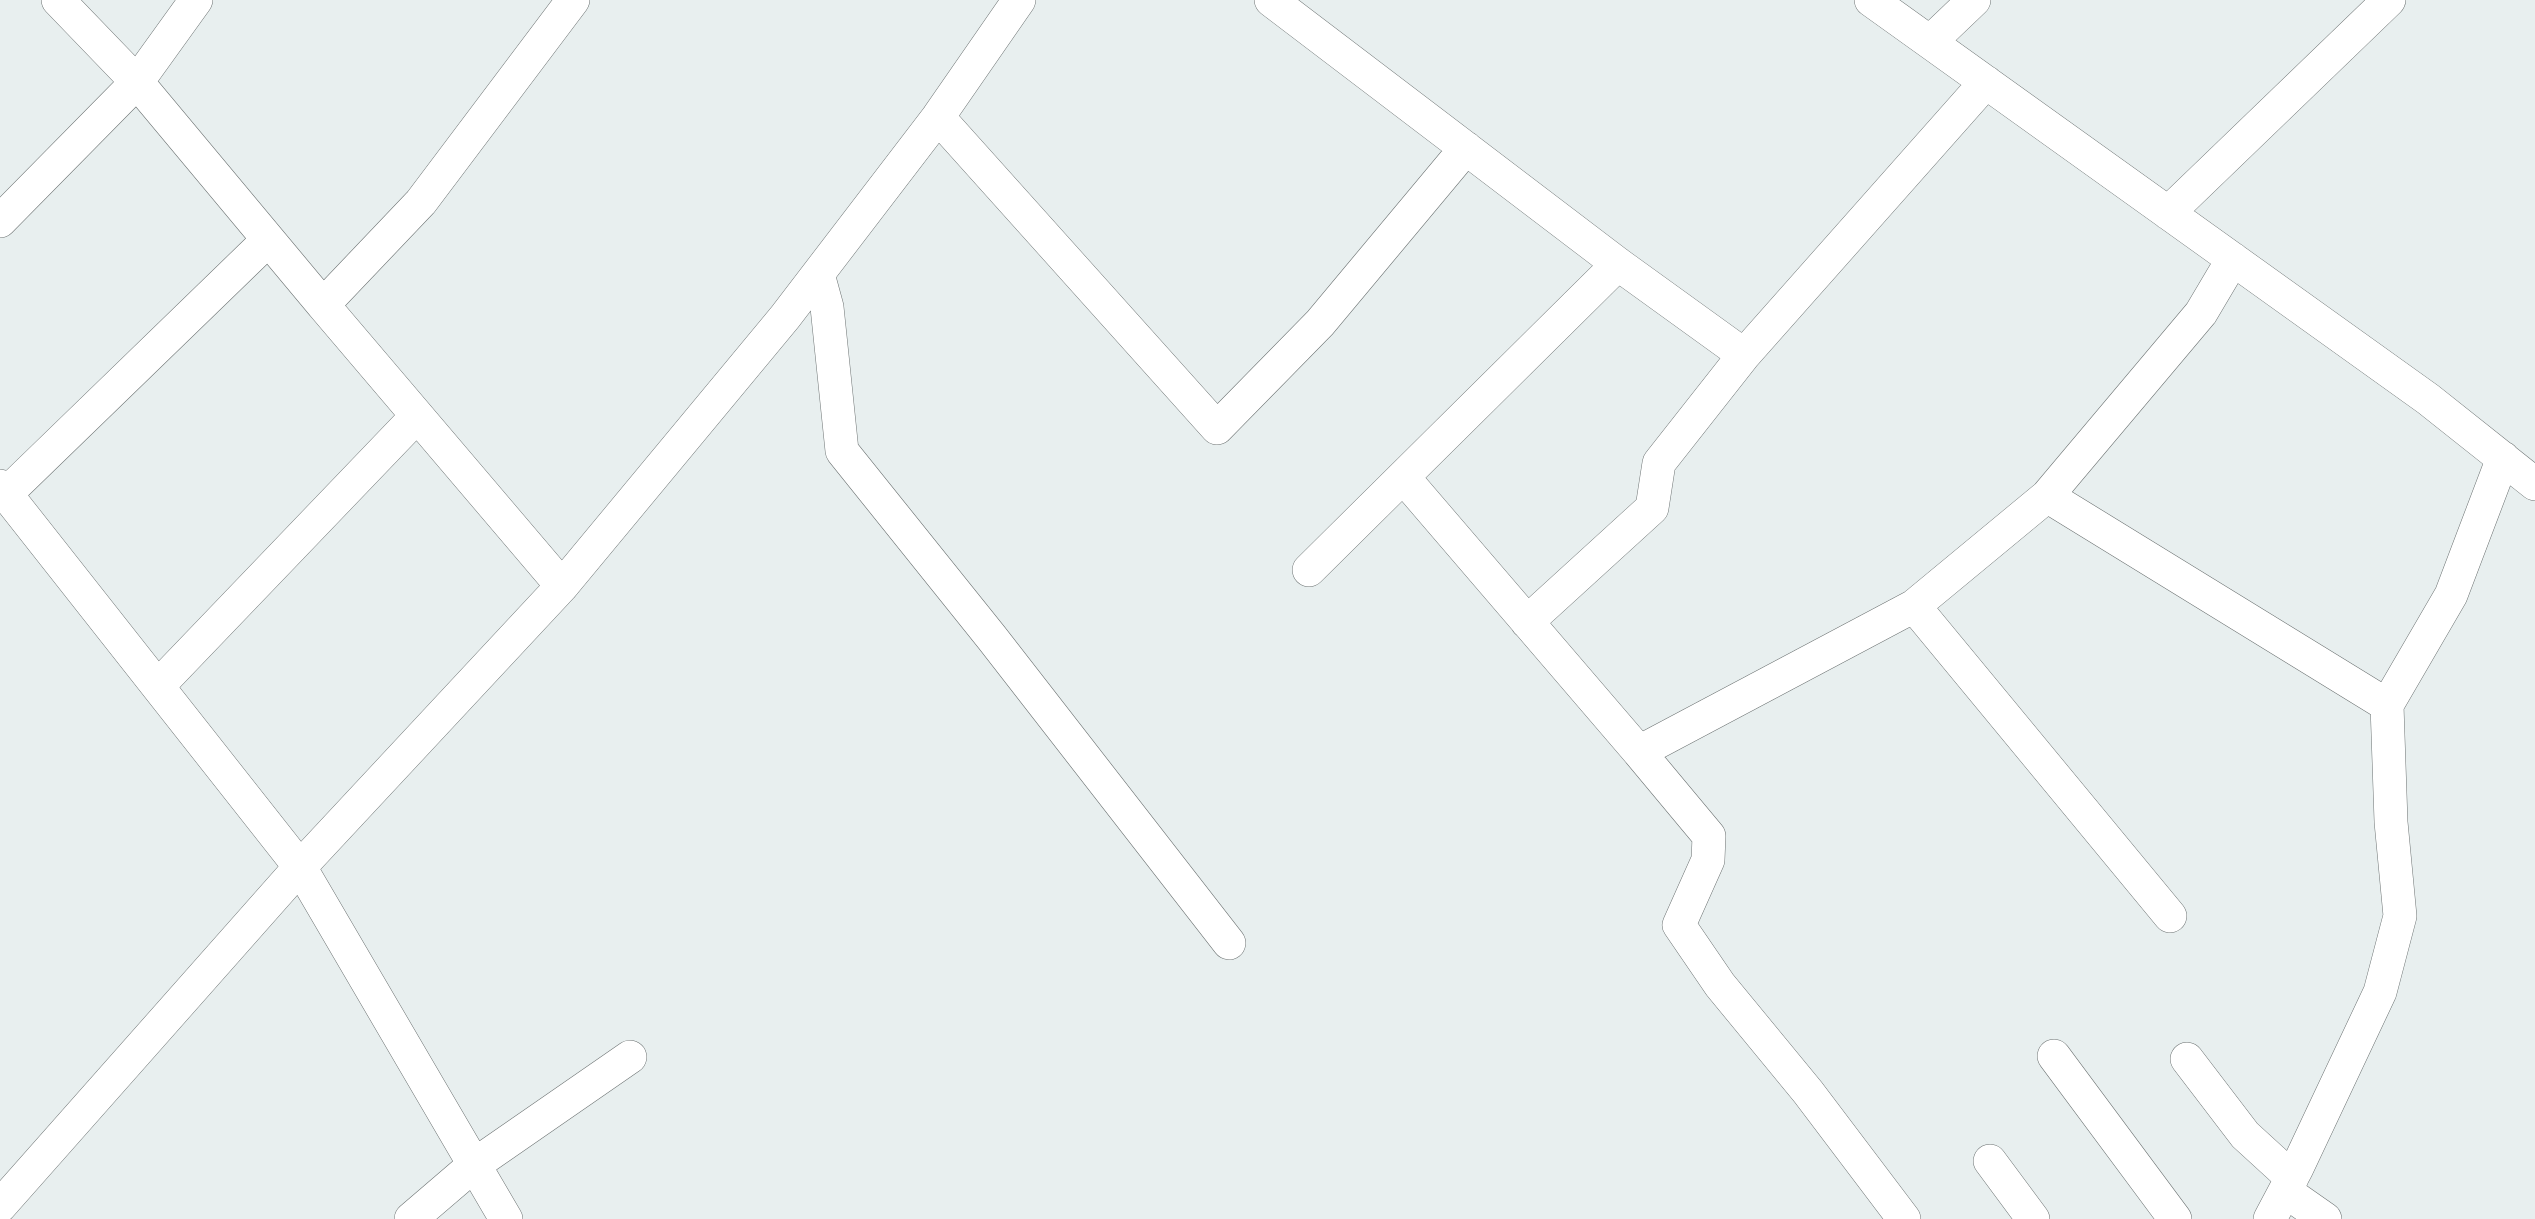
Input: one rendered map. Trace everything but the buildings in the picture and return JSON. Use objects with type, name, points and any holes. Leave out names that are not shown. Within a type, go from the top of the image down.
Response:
[{"type":"street","points":[[58,0],[137,82],[267,241],[562,586]]},
{"type":"street","points":[[0,221],[137,82],[196,0]]},
{"type":"street","points":[[323,305],[421,202],[573,0]]},
{"type":"street","points":[[0,1206],[300,867],[562,586],[818,274],[938,117],[1020,0]]},
{"type":"street","points":[[1270,0],[1618,264],[1744,356]]},
{"type":"street","points":[[1870,0],[2428,399],[2535,484]]},
{"type":"street","points":[[1930,42],[1974,0]]},
{"type":"street","points":[[2168,213],[2389,0]]},
{"type":"street","points":[[1527,622],[1652,508],[1659,463],[1744,356],[1986,82]]},
{"type":"street","points":[[938,117],[1217,428],[1320,323],[1466,148]]},
{"type":"street","points":[[267,241],[3,490],[300,867],[506,1219]]},
{"type":"street","points":[[1638,752],[1914,606],[2047,496],[2201,313],[2233,259]]},
{"type":"street","points":[[1309,570],[1618,264]]},
{"type":"street","points":[[818,274],[827,307],[842,451],[992,638],[1229,943]]},
{"type":"street","points":[[158,686],[417,416]]},
{"type":"street","points":[[2282,1196],[2380,992],[2400,916],[2391,822],[2386,705],[2451,595],[2503,458]]},
{"type":"street","points":[[1404,478],[1709,836],[1708,860],[1679,925],[1720,985],[1808,1092],[1904,1219]]},
{"type":"street","points":[[2047,496],[2386,705]]},
{"type":"street","points":[[1914,606],[2170,916]]},
{"type":"street","points":[[2054,1056],[2175,1219]]},
{"type":"street","points":[[411,1219],[474,1165],[630,1057]]},
{"type":"street","points":[[2187,1059],[2245,1135],[2282,1196],[2325,1219]]},
{"type":"street","points":[[1990,1161],[2033,1219]]}]
